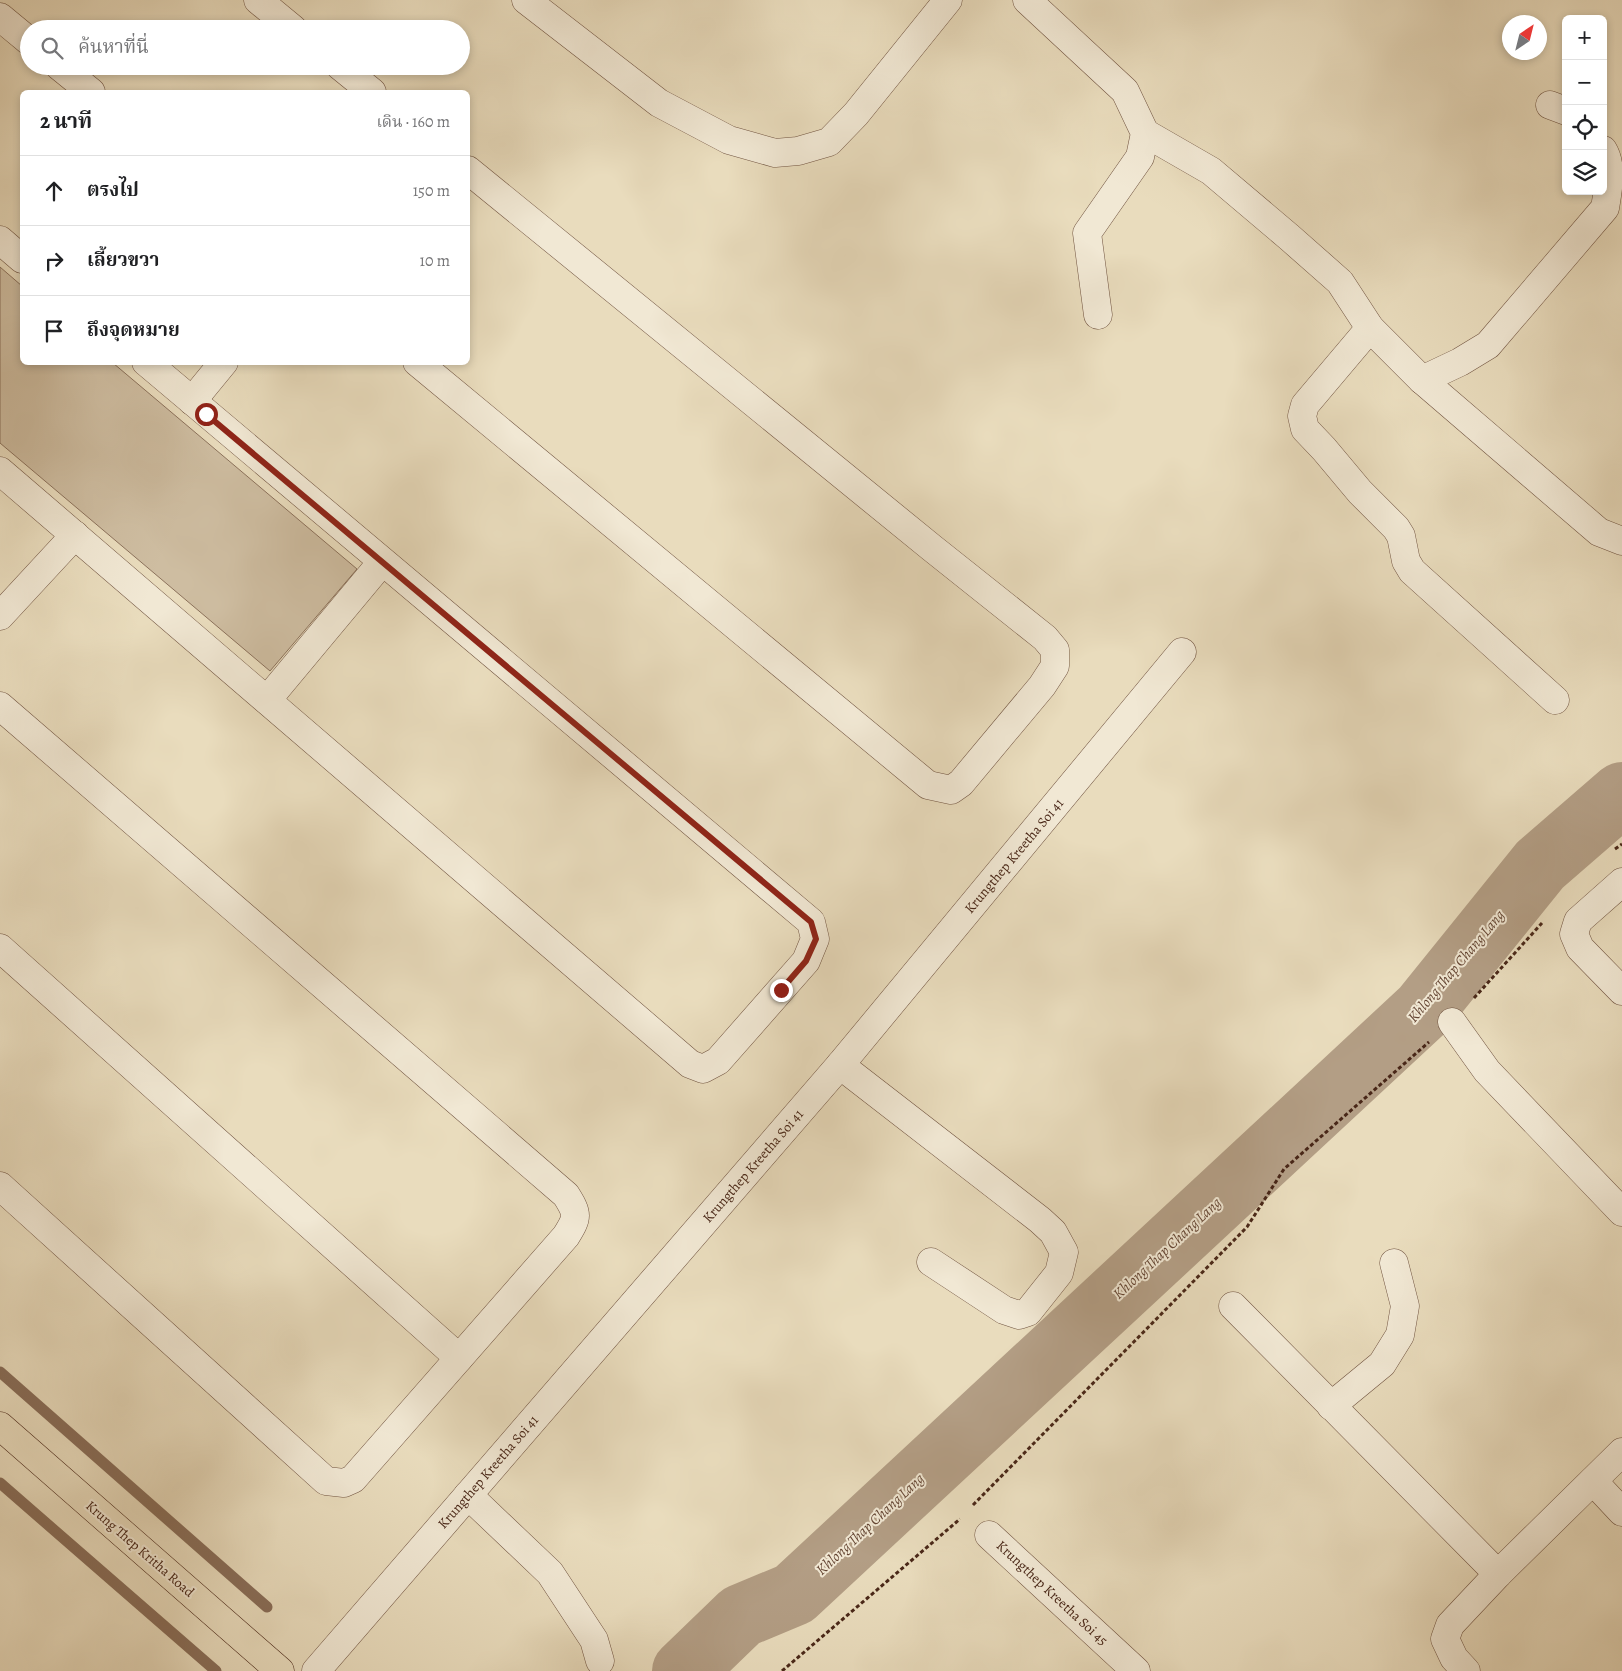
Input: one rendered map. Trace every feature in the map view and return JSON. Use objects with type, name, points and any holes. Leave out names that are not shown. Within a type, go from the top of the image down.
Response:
[{"type":"main road","name":"Krung Thep Kritha Road","points":[[0,1426],[280,1671]]},
{"type":"street","points":[[258,0],[282,20]]},
{"type":"street","points":[[526,0],[658,103],[729,140],[775,153],[798,151],[830,142],[856,114],[948,0]]},
{"type":"street","points":[[1027,0],[1124,91],[1145,133],[1211,171],[1289,237],[1340,282],[1370,328],[1422,380],[1598,532],[1622,541]]},
{"type":"street","points":[[0,17],[20,34]]},
{"type":"street","points":[[70,75],[89,90]]},
{"type":"street","points":[[351,75],[370,90]]},
{"type":"street","points":[[1098,315],[1087,233],[1140,157],[1145,133]]},
{"type":"street","points":[[1422,380],[1460,362],[1488,345],[1605,208],[1609,185],[1607,166]]},
{"type":"street","points":[[421,365],[928,785],[951,790],[961,783],[1042,686],[1055,666],[1055,650],[1046,638],[932,548],[470,172]]},
{"type":"street","points":[[0,240],[20,256]]},
{"type":"street","points":[[1370,328],[1305,405],[1302,416],[1305,429],[1360,492],[1396,528],[1401,536],[1406,561],[1412,571],[1555,700]]},
{"type":"street","points":[[0,471],[690,1064],[703,1069],[718,1062],[806,961],[816,939],[811,922],[150,365]]},
{"type":"street","points":[[192,401],[222,365]]},
{"type":"street","points":[[0,616],[75,535]]},
{"type":"street","points":[[267,700],[382,562]]},
{"type":"street","name":"Krungthep Kreetha Soi 41","points":[[316,1671],[840,1065],[1182,652]]},
{"type":"street","points":[[0,706],[566,1195],[575,1208],[575,1222],[566,1236],[353,1479],[344,1483],[326,1482],[0,1186]]},
{"type":"street","points":[[1622,882],[1578,921],[1574,934],[1580,948],[1622,991]]},
{"type":"street","points":[[0,948],[459,1358]]},
{"type":"street","points":[[1452,1022],[1487,1071],[1622,1212]]},
{"type":"street","points":[[840,1065],[1040,1220],[1053,1232],[1064,1252],[1059,1273],[1028,1312],[1019,1315],[1004,1310],[931,1262]]},
{"type":"street","points":[[1331,1406],[1382,1364],[1400,1335],[1405,1306],[1394,1263]]},
{"type":"street","points":[[1233,1306],[1498,1574]]},
{"type":"street","points":[[1466,1671],[1454,1658],[1445,1639],[1450,1625],[1498,1574],[1622,1452]]},
{"type":"street","points":[[1593,1481],[1622,1512]]},
{"type":"street","points":[[468,1495],[550,1573],[594,1640],[600,1661]]},
{"type":"street","name":"Krungthep Kreetha Soi 45","points":[[990,1535],[1136,1671]]},
{"type":"path","points":[[1608,854],[1622,844]]},
{"type":"path","points":[[972,1506],[1247,1227],[1284,1170],[1452,1022],[1543,923]]},
{"type":"path","points":[[782,1671],[965,1513]]},
{"type":"shaded area","points":[[0,267],[20,284],[20,365],[115,365],[357,569],[270,671],[0,443]]},
{"type":"waterway","name":"Khlong Thap Chang Lang","points":[[684,1671],[741,1616],[794,1594],[1423,1010],[1540,865],[1622,794]]},
{"type":"waterway","points":[[0,1372],[267,1607]]},
{"type":"waterway","points":[[0,1483],[216,1671]]},
{"type":"route","points":[[206,414],[811,922],[816,939],[806,961],[781,990]]}]
